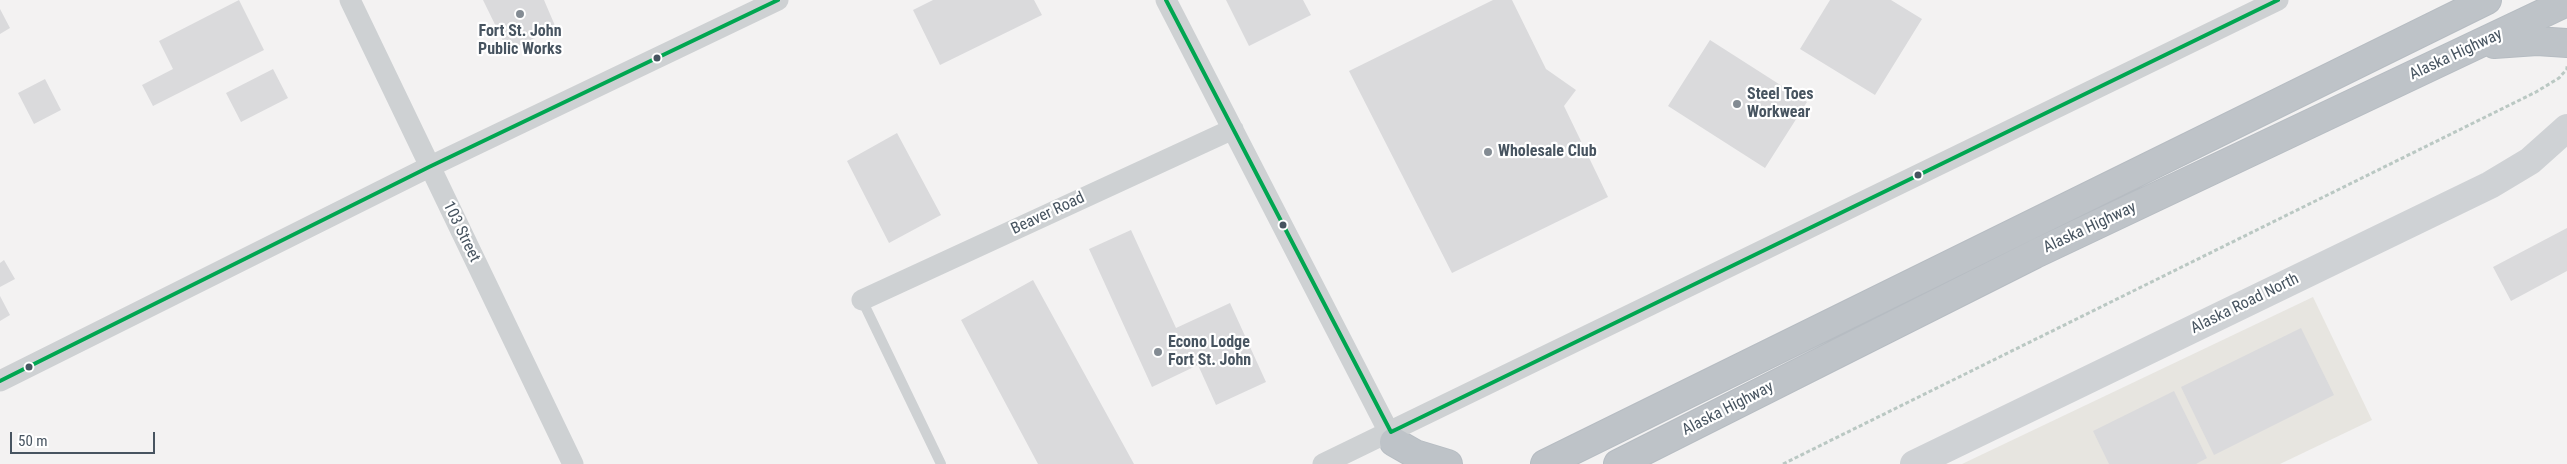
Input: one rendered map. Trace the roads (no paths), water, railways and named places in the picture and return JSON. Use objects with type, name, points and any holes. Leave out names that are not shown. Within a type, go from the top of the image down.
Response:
[{"type":"highway","name":"Alaska Highway","points":[[1545,464],[2482,2]]},
{"type":"highway","name":"Alaska Highway","points":[[1618,464],[2035,254],[2567,2]]},
{"type":"highway","points":[[2477,46],[2537,41],[2565,42]]},
{"type":"highway","points":[[1393,451],[1415,454],[1448,464]]},
{"type":"street","name":"103 Street","points":[[350,0],[573,464]]},
{"type":"street","points":[[0,381],[429,167],[778,0]]},
{"type":"street","points":[[1166,0],[1233,129],[1393,451]]},
{"type":"street","points":[[1324,464],[1393,451],[2278,0]]},
{"type":"street","name":"Alaska Road North","points":[[1914,464],[2483,188],[2530,161],[2567,128]]},
{"type":"street","name":"Beaver Road","points":[[862,300],[1233,129]]},
{"type":"lane","points":[[862,300],[941,464]]},
{"type":"place","name":"Fort St. John Public Works","points":[[520,14]]},
{"type":"place","name":"Steel Toes Workwear","points":[[1737,104]]},
{"type":"place","name":"Wholesale Club","points":[[1488,152]]},
{"type":"place","name":"Econo Lodge Fort St. John","points":[[1158,352]]}]
